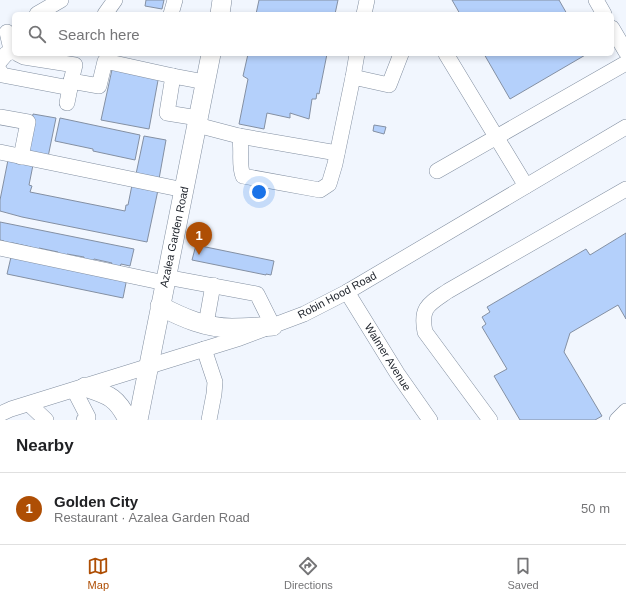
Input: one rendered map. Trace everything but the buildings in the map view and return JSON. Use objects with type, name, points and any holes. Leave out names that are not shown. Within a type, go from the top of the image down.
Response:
[{"type":"main road","points":[[220,12],[222,0]]},
{"type":"main road","name":"Azalea Garden Road","points":[[138,420],[211,56]]},
{"type":"main road","points":[[160,306],[180,316],[206,324],[231,328],[273,326]]},
{"type":"main road","points":[[79,388],[111,396],[122,408],[128,420]]},
{"type":"street","points":[[106,12],[115,0]]},
{"type":"street","points":[[172,12],[175,0]]},
{"type":"street","points":[[364,12],[367,0]]},
{"type":"street","points":[[596,0],[603,12]]},
{"type":"street","points":[[40,12],[54,2]]},
{"type":"street","points":[[614,31],[626,52]]},
{"type":"street","points":[[7,32],[12,48]]},
{"type":"street","points":[[0,61],[6,54],[12,53]]},
{"type":"street","points":[[22,56],[74,65],[67,103]]},
{"type":"street","points":[[239,136],[241,143],[240,170],[243,176],[320,190],[329,184],[337,153],[357,56]]},
{"type":"street","points":[[353,76],[389,85],[399,56]]},
{"type":"street","points":[[447,56],[526,186]]},
{"type":"street","points":[[0,71],[2,75],[71,85],[99,86],[104,61],[206,82]]},
{"type":"street","points":[[437,171],[626,63]]},
{"type":"street","points":[[173,76],[167,113],[239,136],[337,153]]},
{"type":"street","points":[[0,117],[28,122],[21,157]]},
{"type":"street","name":"Robin Hood Road","points":[[0,414],[11,409],[204,349],[304,314],[347,292],[526,186],[624,131]]},
{"type":"street","points":[[0,152],[184,190]]},
{"type":"street","points":[[490,420],[425,332],[422,320],[427,306],[448,291],[626,189]]},
{"type":"street","points":[[0,248],[166,280],[213,286],[257,294],[273,326]]},
{"type":"street","points":[[206,324],[213,286]]},
{"type":"street","name":"Walmer Avenue","points":[[347,292],[397,373],[430,420]]},
{"type":"street","points":[[204,349],[215,382],[209,420]]},
{"type":"street","points":[[79,388],[88,417],[84,420]]},
{"type":"street","points":[[29,404],[46,420]]},
{"type":"street","points":[[617,420],[626,411]]},
{"type":"place","name":"Golden City","points":[[199,255]]}]
